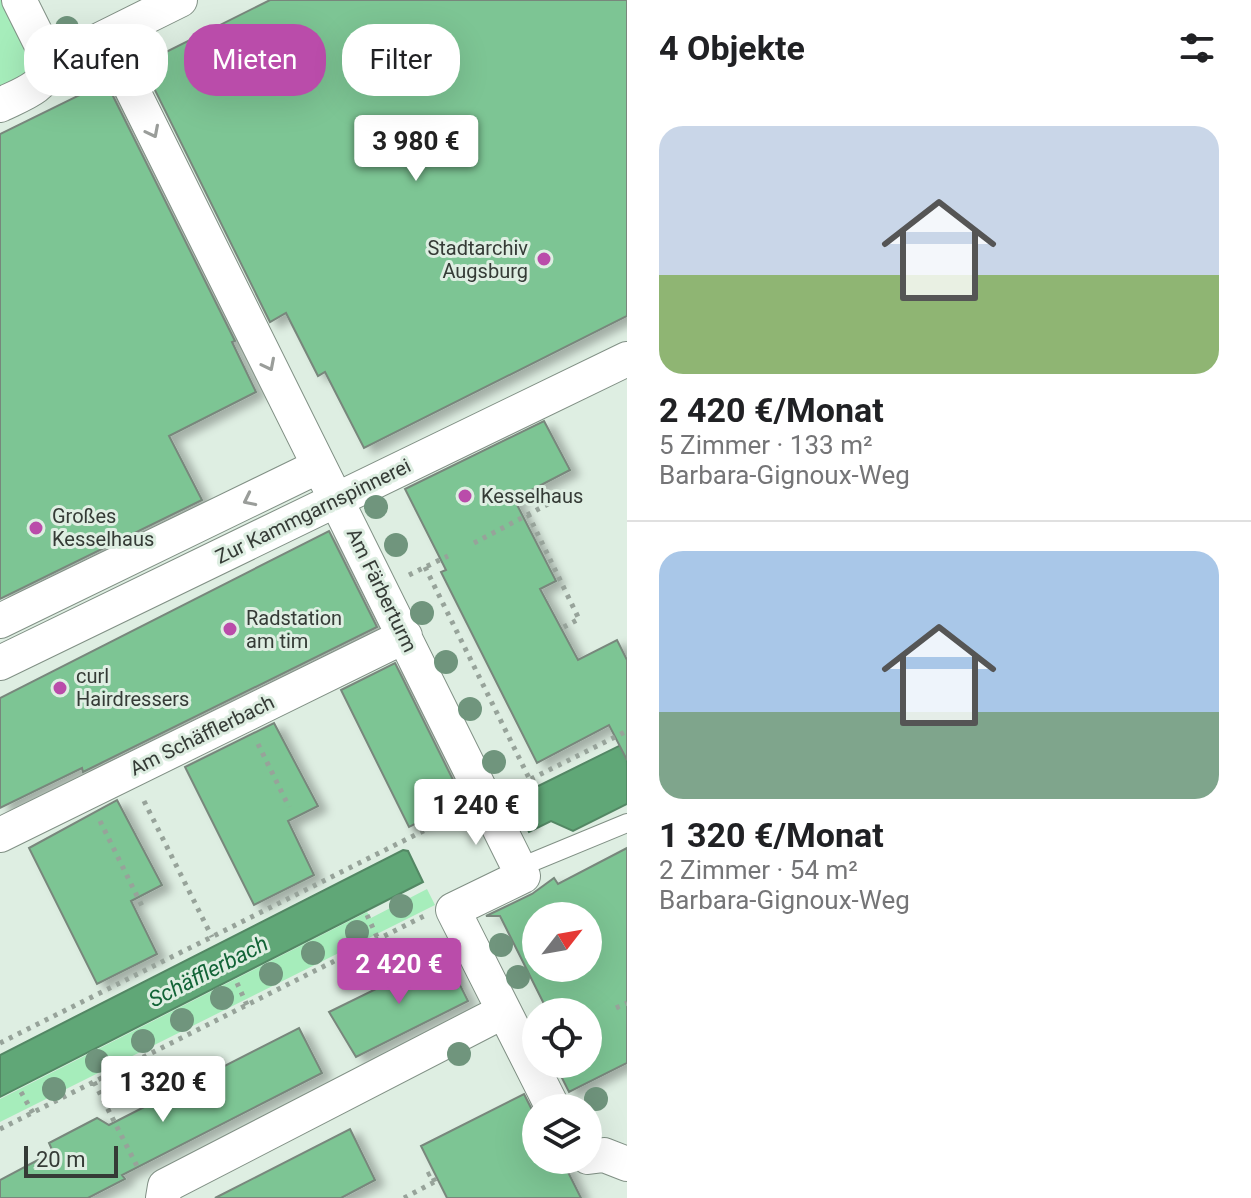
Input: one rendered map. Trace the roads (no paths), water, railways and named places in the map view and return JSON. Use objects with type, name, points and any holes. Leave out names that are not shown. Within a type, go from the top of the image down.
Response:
[{"type":"street","points":[[19,0],[31,24]]},
{"type":"street","points":[[132,24],[180,0]]},
{"type":"street","points":[[0,105],[24,93]]},
{"type":"street","name":"Am Färberturm","points":[[135,96],[382,588],[518,868]]},
{"type":"street","name":"Zur Kammgarnspinnerei","points":[[0,663],[627,359]]},
{"type":"street","name":"Zur Kammgarnspinnerei","points":[[0,621],[319,466]]},
{"type":"street","name":"Am Schäfflerbach","points":[[0,835],[405,636]]},
{"type":"street","points":[[518,868],[523,876],[453,910],[546,1094]]},
{"type":"street","points":[[155,1194],[504,1011]]},
{"type":"street","points":[[602,1155],[627,1164]]},
{"type":"lane","points":[[518,868],[627,823]]},
{"type":"water","points":[[627,742],[627,804],[573,831],[551,821],[529,832],[512,799]]},
{"type":"water","name":"Schäfflerbach","points":[[403,850],[408,851],[423,882],[0,1097],[0,1055]]},
{"type":"place","name":"Stadtarchiv Augsburg","points":[[544,259]]},
{"type":"place","name":"Kesselhaus","points":[[465,496]]},
{"type":"place","name":"Großes Kesselhaus","points":[[36,528]]},
{"type":"place","name":"Radstation am tim","points":[[230,629]]},
{"type":"place","name":"curl Hairdressers","points":[[60,688]]}]
